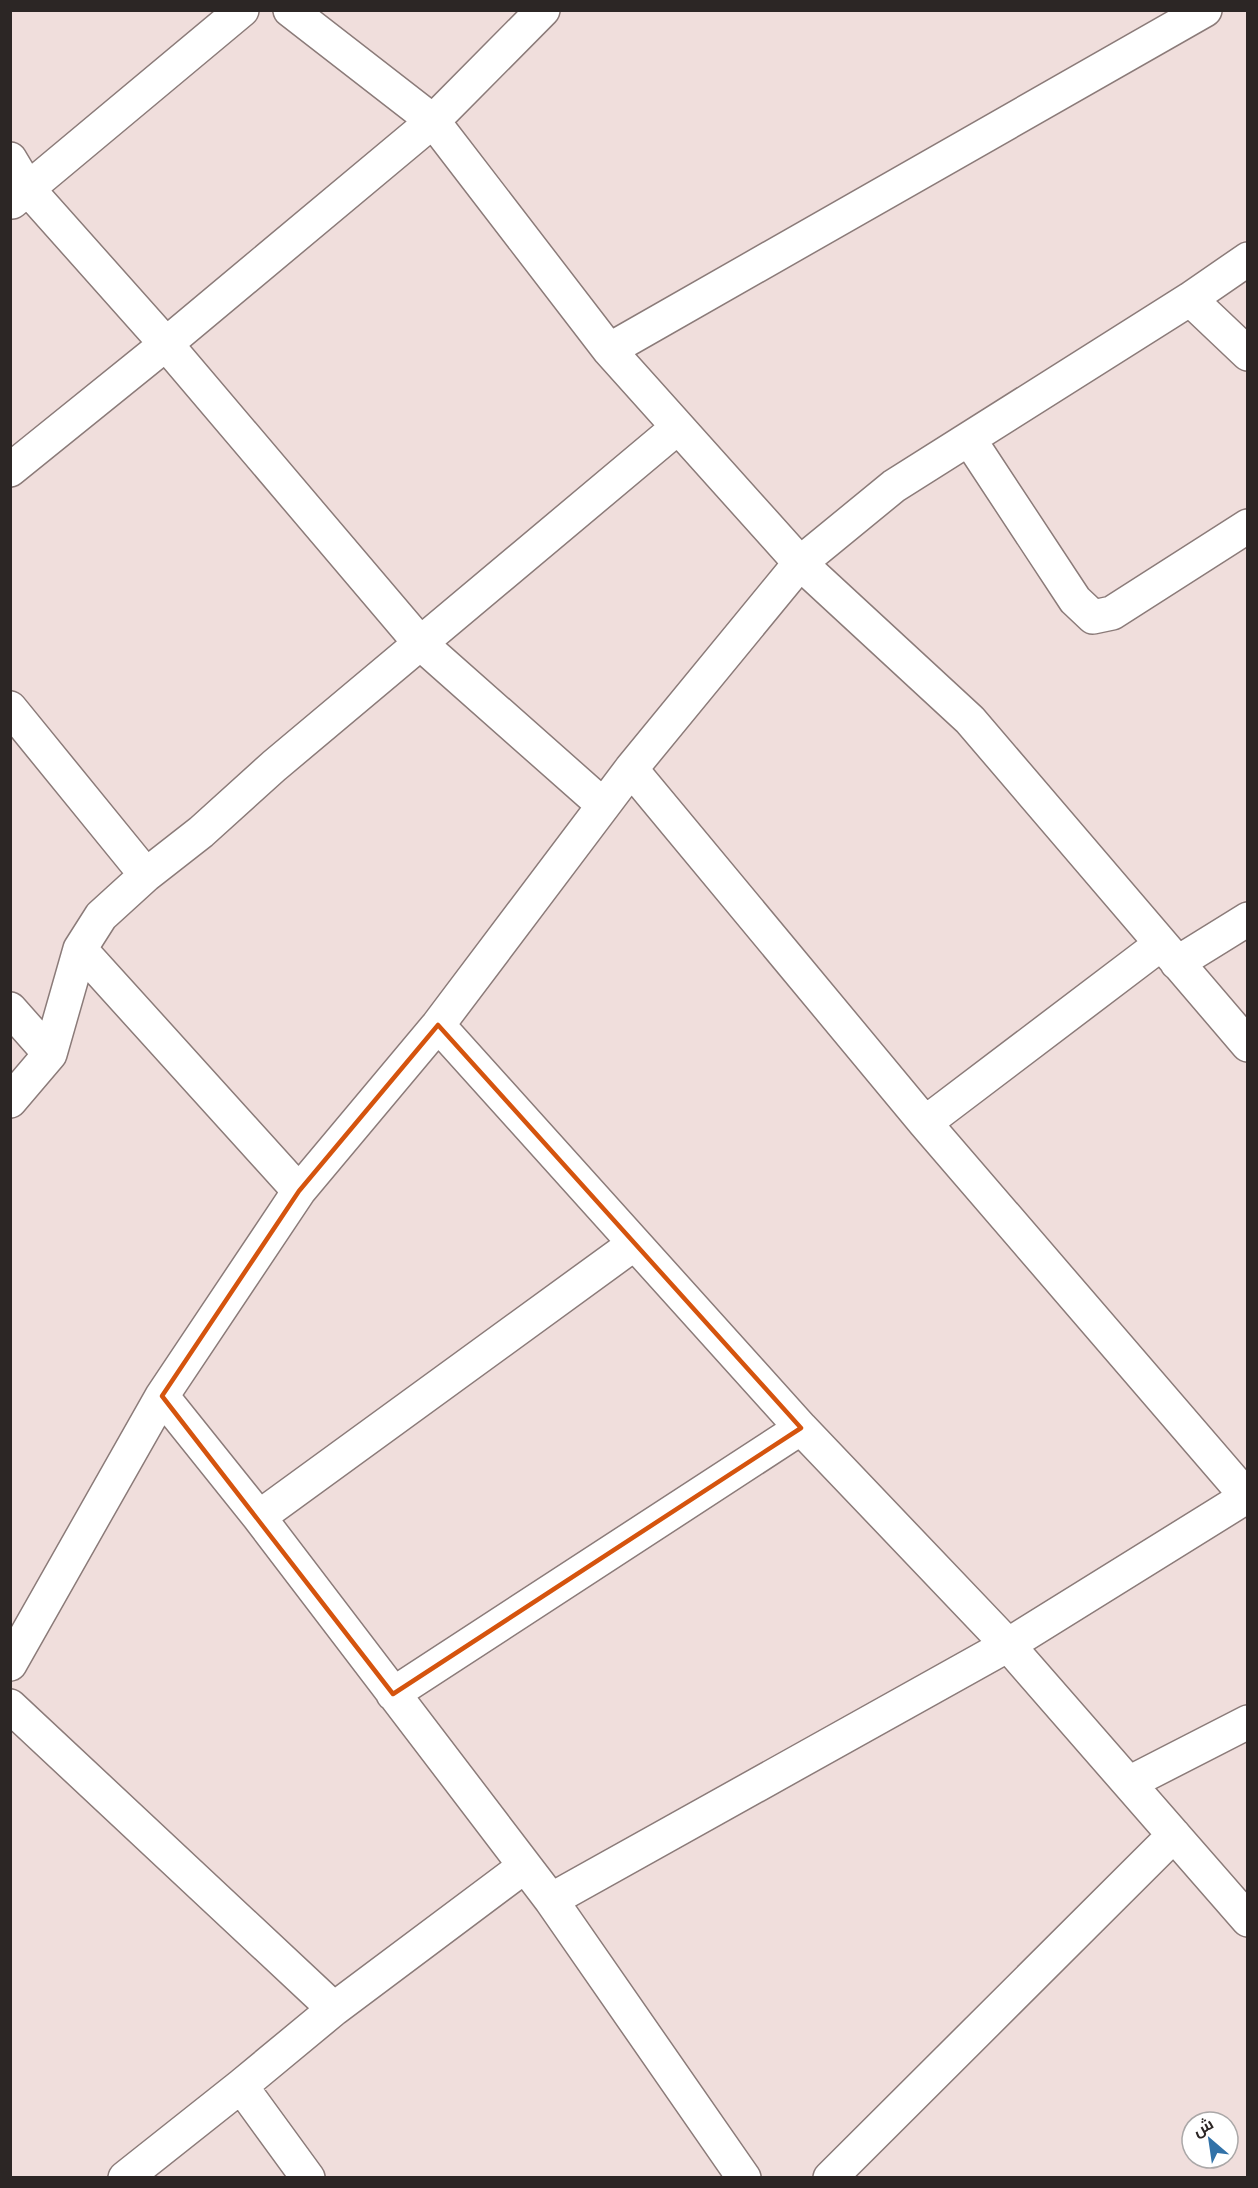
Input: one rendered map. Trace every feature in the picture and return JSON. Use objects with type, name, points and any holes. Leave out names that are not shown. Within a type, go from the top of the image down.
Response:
[{"type":"street","points":[[19,196],[242,10]]},
{"type":"street","points":[[291,10],[433,122],[609,350],[677,428],[801,563],[970,720],[1248,1045]]},
{"type":"street","points":[[10,470],[166,344],[433,122],[543,10]]},
{"type":"street","points":[[609,350],[1205,10]]},
{"type":"street","points":[[10,159],[19,196],[166,344],[420,643],[603,805]]},
{"type":"street","points":[[12,1655],[162,1396],[299,1191],[438,1025],[631,769],[801,563],[894,486],[1190,299],[1248,259]]},
{"type":"street","points":[[1190,299],[1248,354]]},
{"type":"street","points":[[10,1101],[50,1054],[80,949],[101,916],[146,875],[201,832],[274,766],[677,428]]},
{"type":"street","points":[[969,439],[1075,600],[1093,617],[1112,613],[1248,526]]},
{"type":"street","points":[[10,708],[146,875]]},
{"type":"street","points":[[551,1900],[1008,1645],[1247,1497],[925,1123],[631,769]]},
{"type":"street","points":[[925,1123],[1169,953],[1248,919]]},
{"type":"street","points":[[80,949],[299,1191]]},
{"type":"street","points":[[10,1009],[50,1054]]},
{"type":"street","points":[[438,1025],[801,1428],[1008,1645],[1248,1920]]},
{"type":"street","points":[[259,1517],[634,1244]]},
{"type":"street","points":[[162,1396],[259,1517],[551,1900],[744,2178]]},
{"type":"street","points":[[393,1694],[801,1428]]},
{"type":"street","points":[[10,1706],[334,2010]]},
{"type":"street","points":[[1128,1783],[1248,1722]]},
{"type":"street","points":[[830,2178],[1174,1835]]},
{"type":"street","points":[[125,2178],[334,2010],[525,1866]]},
{"type":"street","points":[[241,2086],[309,2178]]},
{"type":"highlighted area","points":[[438,1025],[801,1428],[393,1694],[162,1396],[299,1191]]}]
